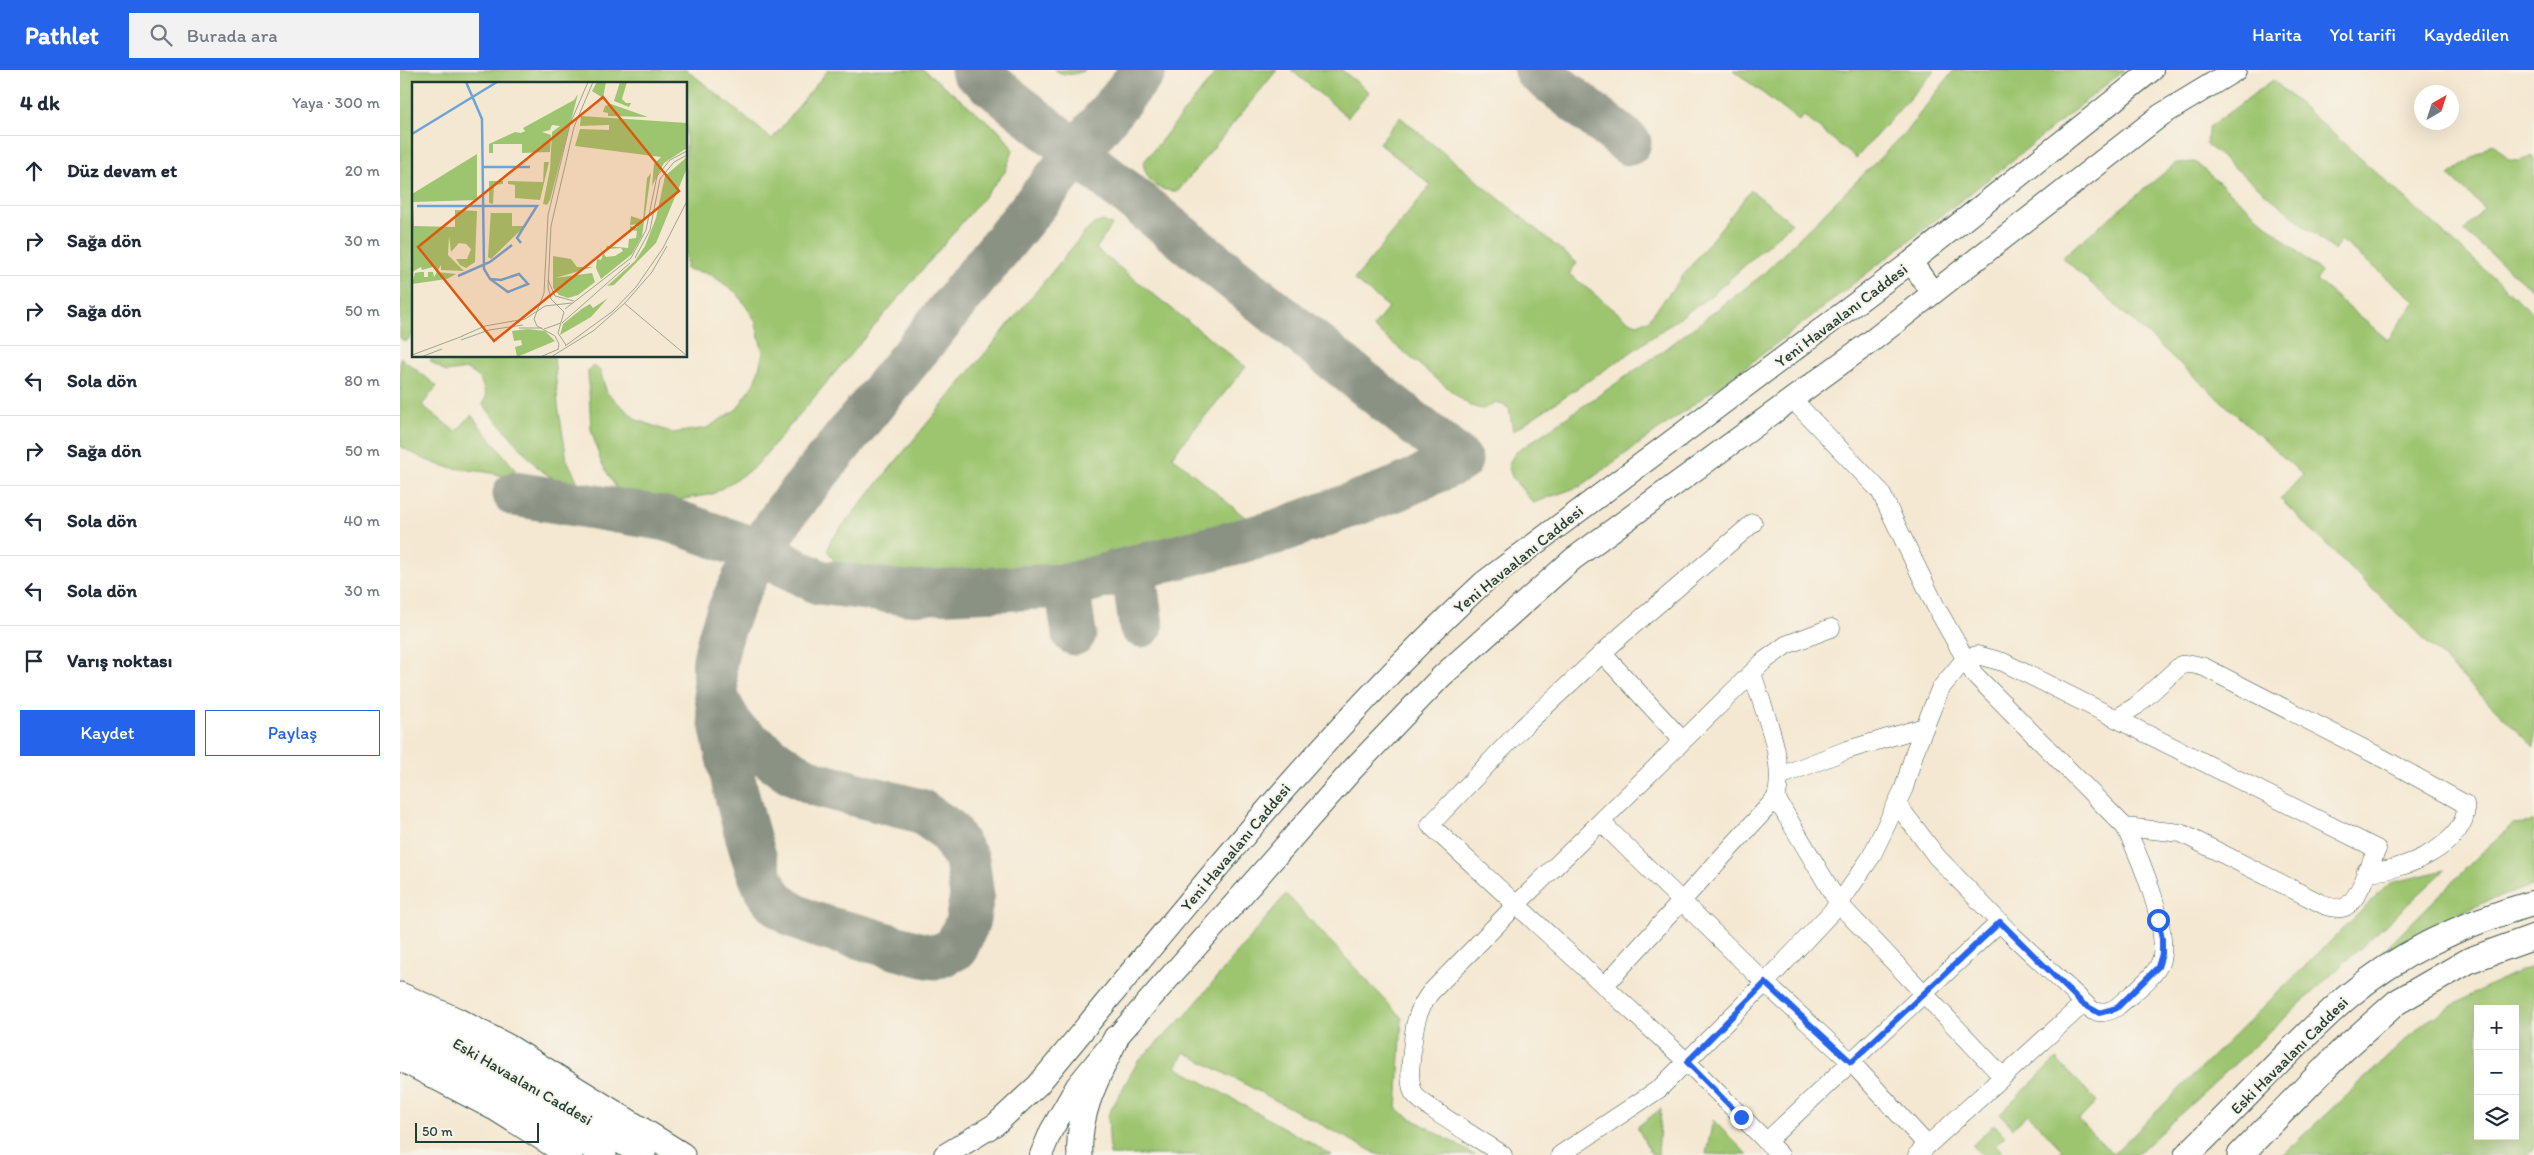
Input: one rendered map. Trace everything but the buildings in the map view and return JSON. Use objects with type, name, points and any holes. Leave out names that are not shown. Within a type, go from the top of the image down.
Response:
[{"type":"highway","name":"Eski Havaalanı Caddesi","points":[[2187,1155],[2312,1030],[2348,997],[2383,971],[2462,927],[2534,903]]},
{"type":"highway","points":[[2240,1155],[2342,1051],[2397,1002],[2470,960],[2534,937]]},
{"type":"highway","points":[[400,995],[456,1020],[508,1047],[682,1155]]},
{"type":"highway","name":"Eski Havaalanı Caddesi","points":[[400,1014],[503,1066],[643,1155]]},
{"type":"highway","name":"Eski Havaalanı Caddesi","points":[[400,1037],[498,1088],[548,1117],[604,1155]]},
{"type":"highway","points":[[1080,1155],[1079,1138],[1088,1096],[1116,1038]]},
{"type":"highway","points":[[400,1058],[497,1109],[570,1155]]},
{"type":"main road","name":"Yeni Havaalanı Caddesi","points":[[945,1155],[996,1124],[1038,1085],[1313,754],[1421,640],[1492,576],[1596,496],[1770,369],[1911,262],[2152,70]]},
{"type":"main road","points":[[1041,1155],[1051,1131],[1076,1086],[1116,1038],[1352,770],[1442,676],[1572,559],[1792,399],[1933,293],[2160,115],[2235,70]]},
{"type":"main road","points":[[1911,262],[1933,293]]},
{"type":"main road","points":[[1770,369],[1792,399]]},
{"type":"street","points":[[1792,399],[1880,491],[1916,562],[1927,590],[1974,674],[2125,827],[2138,854],[2151,890],[2162,939],[2162,954],[2158,967],[2117,1008],[2099,1013],[2083,1004],[1937,857],[1897,804]]},
{"type":"street","points":[[1753,523],[1602,653],[1524,727],[1430,825],[1687,1062],[1780,1155]]},
{"type":"street","points":[[1503,1155],[1414,1094],[1410,1077],[1414,1032],[1419,1008],[1430,993],[1516,905],[1752,673],[1786,645],[1831,628]]},
{"type":"street","points":[[1602,653],[1683,741]]},
{"type":"street","points":[[1560,1155],[1659,1089],[1765,983],[1839,904],[1872,857],[1897,804],[1924,727],[1940,689],[1965,659],[1976,655],[2003,662],[2377,849],[2366,871],[2358,894],[2349,905],[2341,908],[2326,906],[2181,833],[2125,827]]},
{"type":"street","points":[[2117,718],[2136,706],[2181,665],[2204,666],[2384,759],[2465,804],[2465,817],[2458,831],[2423,858],[2389,870],[2366,871]]},
{"type":"street","points":[[1604,986],[1776,798],[1780,776],[1777,756],[1752,673]]},
{"type":"street","points":[[1780,776],[1847,750],[1924,727]]},
{"type":"street","points":[[1776,798],[1839,904],[2002,1076]]},
{"type":"street","points":[[1601,822],[1765,983],[1851,1062],[1922,1150],[2083,1004]]},
{"type":"street","points":[[1766,1142],[2000,922]]},
{"type":"green space","points":[[400,70],[687,70],[772,139],[828,70],[924,70],[1002,133],[1013,150],[1005,172],[755,467],[713,494],[656,504],[616,488],[601,462],[591,429],[588,371],[594,366],[600,371],[607,393],[637,420],[673,433],[707,428],[737,409],[756,380],[763,353],[755,320],[737,293],[710,274],[688,269],[688,82],[412,82],[412,334],[406,342],[400,338]]},
{"type":"green space","points":[[1055,70],[1085,70],[1078,73],[1062,74]]},
{"type":"green space","points":[[1218,70],[1277,70],[1178,191],[1159,188],[1147,176],[1143,163]]},
{"type":"green space","points":[[1291,70],[1342,70],[1369,92],[1348,117]]},
{"type":"green space","points":[[1733,70],[1935,70],[1856,158],[1804,116],[1799,121]]},
{"type":"green space","points":[[1954,70],[2124,70],[2004,167],[1759,357],[1581,486],[1533,503],[1512,477],[1508,465],[1515,453],[1663,351],[1761,276],[1904,134]]},
{"type":"green space","points":[[2273,80],[2534,314],[2534,747],[2280,499],[2303,475],[2062,257],[2176,163],[2195,162],[2321,272],[2316,280],[2388,340],[2415,301],[2341,240],[2334,250],[2206,144],[2209,127]]},
{"type":"green space","points":[[1400,117],[1577,263],[1569,274],[1627,320],[1637,324],[1648,320],[1751,190],[1792,223],[1713,294],[1627,355],[1513,431],[1509,408],[1496,402],[1483,409],[1470,406],[1373,327],[1389,307],[1354,280],[1431,185],[1379,143]]},
{"type":"green space","points":[[2493,143],[2509,160],[2519,161],[2534,156],[2534,291],[2464,231],[2484,208],[2449,175]]},
{"type":"green space","points":[[1103,221],[1112,225],[1096,249],[1246,367],[1172,456],[1259,529],[1092,565],[970,578],[867,579],[839,569],[828,551],[830,541],[1085,232],[1094,224]]},
{"type":"green space","points":[[400,357],[437,386],[422,405],[456,432],[471,415],[514,468],[516,475],[510,478],[494,473],[443,466],[426,460],[400,446]]},
{"type":"green space","points":[[432,358],[554,358],[558,406],[567,460],[587,501],[539,469],[483,405],[486,396],[480,378],[467,369],[446,372],[430,361]]},
{"type":"green space","points":[[2534,822],[2534,885],[2485,902],[2427,928],[2369,966],[2476,858],[2514,824]]},
{"type":"green space","points":[[2445,870],[2136,1155],[2057,1155],[2062,1150],[2028,1114],[2013,1128],[2000,1114],[2056,1059],[2097,1101],[2079,1120],[2113,1154],[2390,883]]},
{"type":"green space","points":[[1286,894],[1402,1018],[1397,1110],[1475,1155],[1379,1155],[1184,1052],[1176,1067],[1332,1155],[1110,1155],[1108,1115],[1138,1061],[1186,1015]]},
{"type":"green space","points":[[2534,967],[2534,1150],[2526,1155],[2282,1155],[2424,1023],[2476,992],[2521,970]]},
{"type":"green space","points":[[1661,1109],[1658,1155],[1652,1155],[1637,1127]]},
{"type":"green space","points":[[1713,1120],[1748,1155],[1706,1154]]},
{"type":"green space","points":[[1994,1124],[2005,1136],[1996,1145],[2006,1155],[1982,1155],[1972,1146]]},
{"type":"taxiway","points":[[973,70],[1460,460],[1396,489],[1273,533],[1133,568],[1141,625]]},
{"type":"taxiway","points":[[718,702],[735,732],[790,771],[816,784],[920,811],[948,830],[967,860],[972,896],[967,923],[956,948],[935,957],[824,928],[789,912],[770,895],[762,879],[753,852],[733,780],[718,706],[715,660],[726,620],[743,582],[763,546],[786,511],[1144,70]]},
{"type":"taxiway","points":[[1536,70],[1629,143]]},
{"type":"taxiway","points":[[515,494],[667,519],[758,551],[819,582],[906,593],[1067,586]]},
{"type":"taxiway","points":[[1074,633],[1067,586],[1133,568]]},
{"type":"route","points":[[1741,1117],[1687,1062],[1765,983],[1851,1062],[2000,922],[2083,1004],[2099,1013],[2117,1008],[2158,967],[2162,954],[2162,939],[2158,920]]}]
